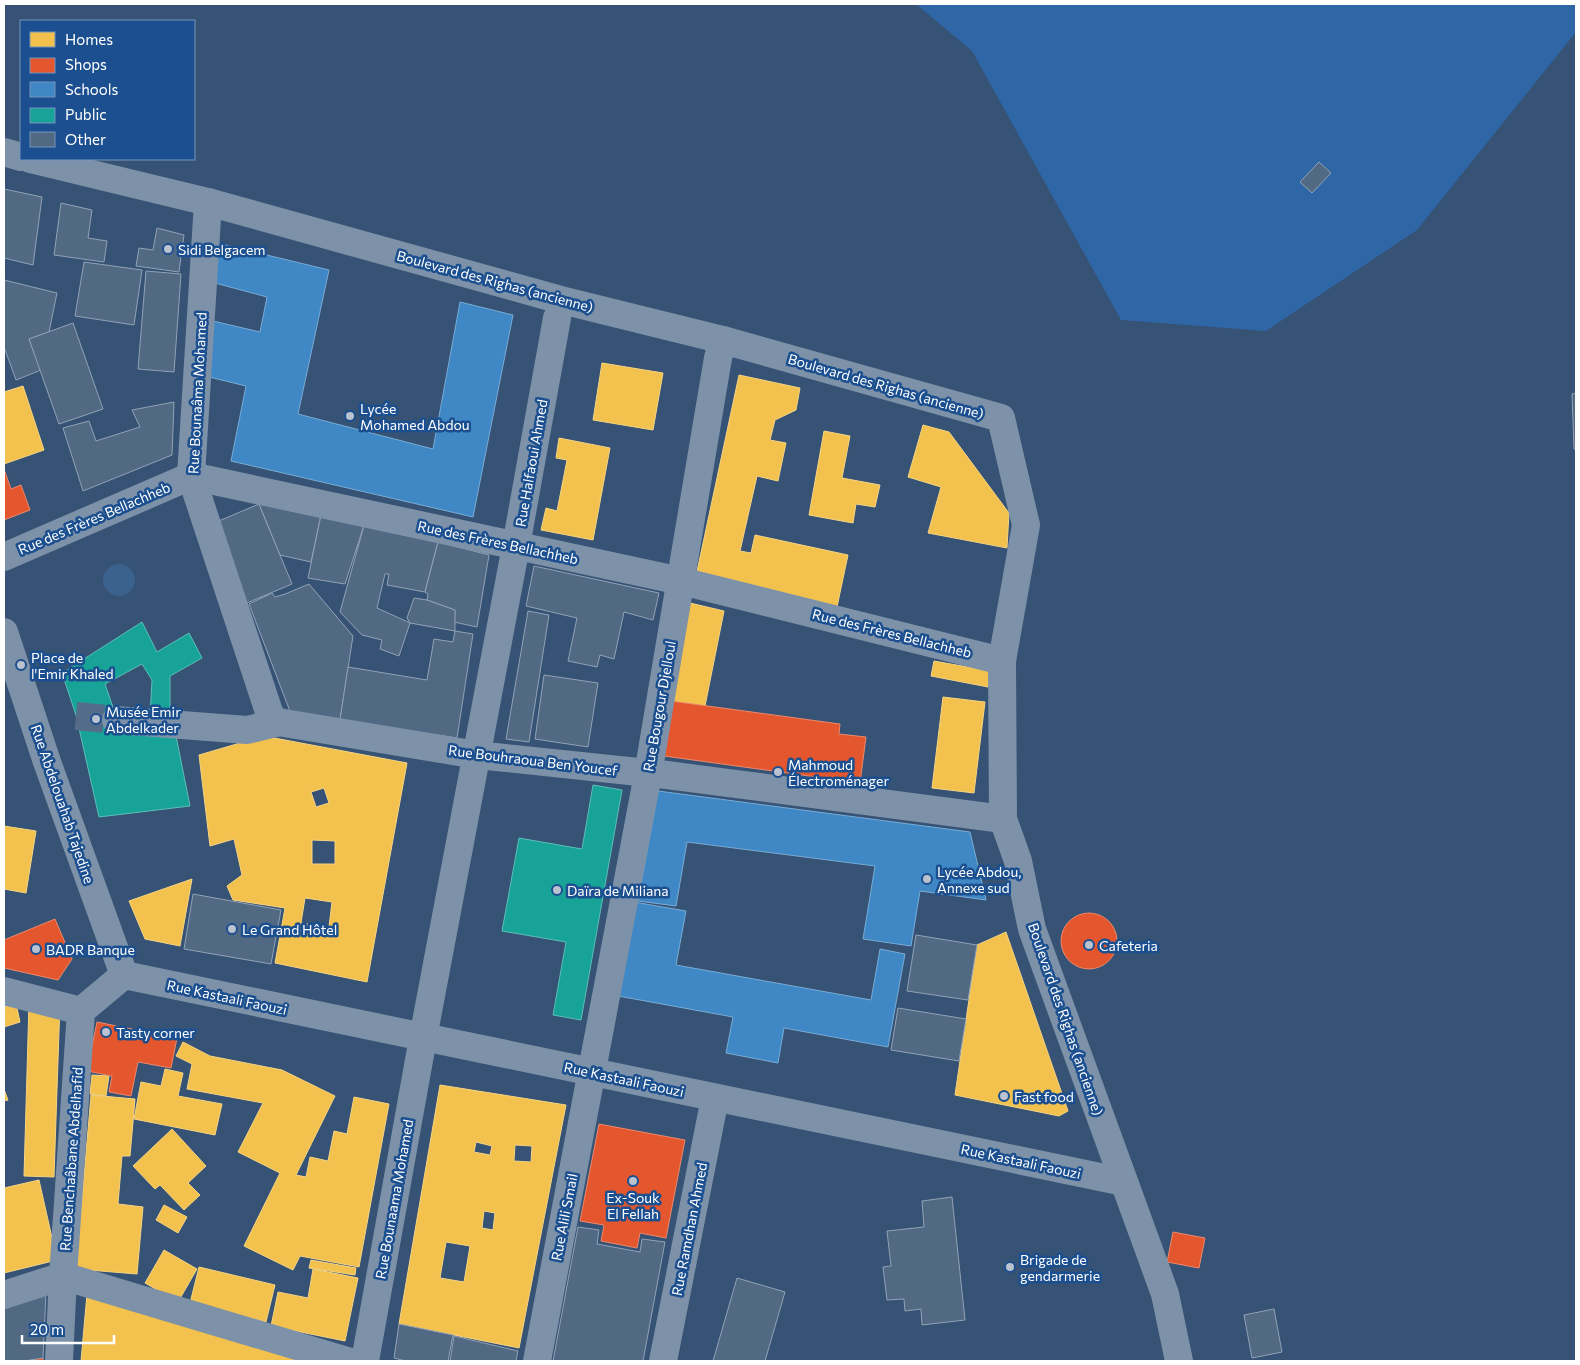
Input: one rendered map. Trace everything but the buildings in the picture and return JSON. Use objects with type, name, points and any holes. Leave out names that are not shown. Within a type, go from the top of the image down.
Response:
[{"type":"street","points":[[4,152],[20,157]]},
{"type":"street","name":"Boulevard des Righas (ancienne)","points":[[34,160],[208,202],[561,300],[722,340],[1001,418],[1026,525],[1002,661],[1004,819],[1018,861],[1032,929],[1165,1294],[1179,1361]]},
{"type":"street","name":"Rue Bounaâma Mohamed","points":[[208,202],[191,476],[276,721]]},
{"type":"street","name":"Rue Halfaoui Ahmed","points":[[423,1038],[558,318]]},
{"type":"street","name":"Rue Bougour Djelloul","points":[[592,1072],[648,774],[722,340]]},
{"type":"street","name":"Rue des Frères Bellachheb","points":[[4,557],[191,476],[681,581],[1002,661]]},
{"type":"street","name":"Rue Abdelouahab Tajedine","points":[[4,632],[9,660],[124,976]]},
{"type":"street","points":[[116,720],[247,730],[276,721]]},
{"type":"street","name":"Rue Bouhraoua Ben Youcef","points":[[276,721],[477,755],[648,774],[1004,819]]},
{"type":"street","points":[[4,991],[81,1011],[124,976]]},
{"type":"street","name":"Rue Kastaali Faouzi","points":[[124,976],[1124,1182]]},
{"type":"street","name":"Rue Benchaâbane Abdelhafid","points":[[60,1361],[63,1276],[81,1011]]},
{"type":"street","name":"Rue Bounaama Mohamed","points":[[365,1361],[423,1038]]},
{"type":"street","name":"Rue Alili Smail","points":[[537,1361],[592,1072]]},
{"type":"street","name":"Rue Ramdhan Ahmed","points":[[663,1361],[715,1098]]},
{"type":"street","points":[[4,1295],[63,1276],[347,1361]]},
{"type":"shaded area","points":[[916,4],[1576,4],[1576,32],[1417,230],[1266,331],[1121,320],[972,51]]},
{"type":"shaded area","points":[[119,564],[125,565],[130,569],[134,574],[134,586],[130,591],[125,595],[119,596],[113,595],[108,591],[104,586],[103,580],[104,574],[108,569],[113,565]]},
{"type":"tunnel","points":[[76,716],[116,720]]},
{"type":"place","name":"Sidi Belgacem","points":[[168,249]]},
{"type":"place","name":"Lycée Mohamed Abdou","points":[[350,416]]},
{"type":"place","name":"Place de l'Emir Khaled","points":[[21,665]]},
{"type":"place","name":"Musée Emir Abdelkader","points":[[96,719]]},
{"type":"place","name":"Mahmoud Électroménager","points":[[778,772]]},
{"type":"place","name":"Lycée Abdou, Annexe sud","points":[[927,879]]},
{"type":"place","name":"Daïra de Miliana","points":[[557,890]]},
{"type":"place","name":"Le Grand Hôtel","points":[[232,929]]},
{"type":"place","name":"Cafeteria","points":[[1089,945]]},
{"type":"place","name":"BADR Banque","points":[[36,949]]},
{"type":"place","name":"Tasty corner","points":[[106,1032]]},
{"type":"place","name":"Fast food","points":[[1004,1096]]},
{"type":"place","name":"Ex-Souk El Fellah","points":[[633,1181]]},
{"type":"place","name":"Brigade de gendarmerie","points":[[1010,1267]]}]
